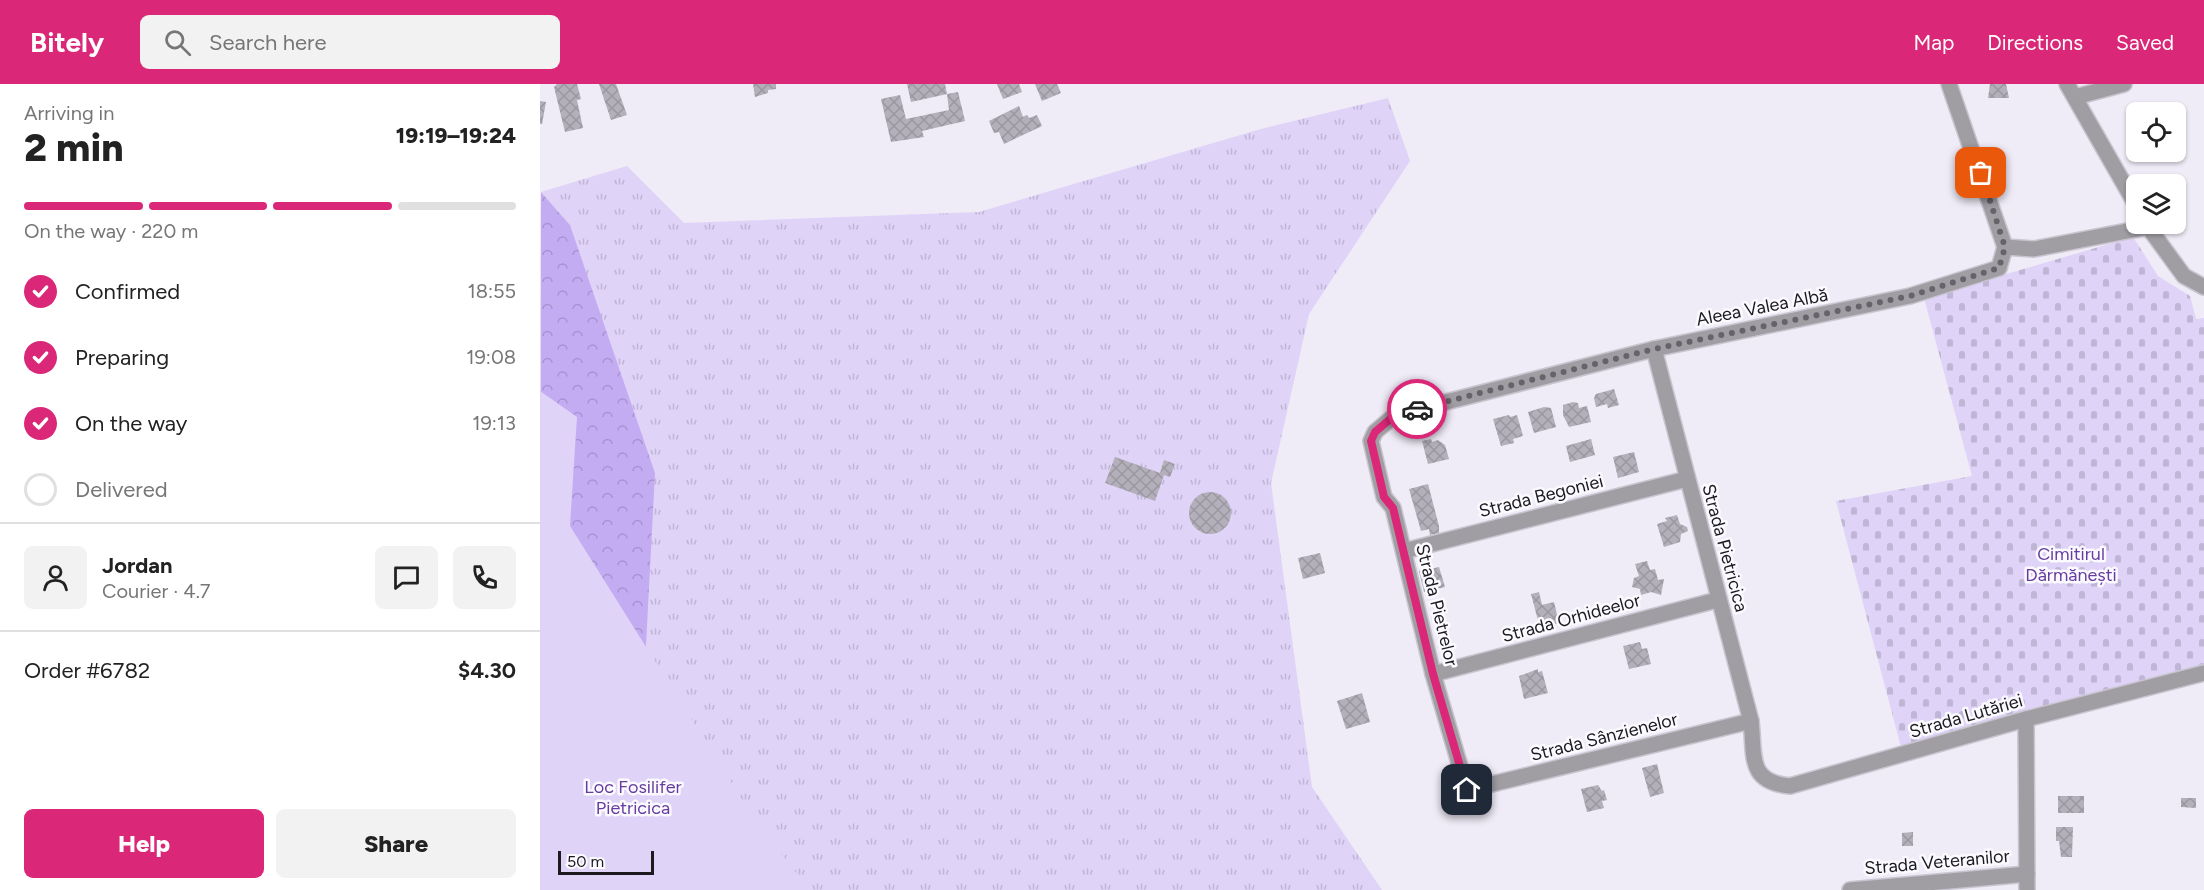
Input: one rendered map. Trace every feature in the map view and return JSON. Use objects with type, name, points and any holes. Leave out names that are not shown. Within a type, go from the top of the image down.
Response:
[{"type":"street","points":[[1949,84],[2005,247],[2034,249],[2126,229]]},
{"type":"street","points":[[2124,84],[2071,91],[2126,187]]},
{"type":"street","points":[[2154,234],[2184,276],[2204,287]]},
{"type":"street","name":"Aleea Valea Albă","points":[[1375,432],[1395,415],[1654,349],[1910,296],[1999,268],[2005,247]]},
{"type":"street","name":"Strada Pietricica","points":[[1654,349],[1751,721],[1755,757]]},
{"type":"street","name":"Strada Pietrelor","points":[[1375,432],[1371,441],[1384,497],[1393,508],[1433,674],[1467,790]]},
{"type":"street","name":"Strada Begoniei","points":[[1404,551],[1687,479]]},
{"type":"street","name":"Strada Orhideelor","points":[[1433,674],[1718,600]]},
{"type":"street","name":"Strada Lutăriei","points":[[1755,757],[1762,778],[1769,783],[1790,786],[2026,719],[2204,673]]},
{"type":"street","name":"Strada Veteranilor","points":[[2026,719],[2027,890]]},
{"type":"street","name":"Strada Sânzienelor","points":[[1467,790],[1751,721]]},
{"type":"street","name":"Strada Veteranilor","points":[[1850,890],[2027,874]]},
{"type":"green space","points":[[1388,98],[1410,161],[1309,314],[1271,483],[1312,787],[1382,890],[724,890],[678,842],[570,225],[541,192],[627,166],[684,223],[979,212],[1261,129]]},
{"type":"green space","points":[[541,192],[570,225],[655,473],[641,740],[540,890]]},
{"type":"green space","name":"Cimitirul Dărmănești","points":[[2133,237],[2158,276],[2190,296],[2196,319],[2204,318],[2204,664],[1901,747],[1836,501],[1972,476],[1924,298]]},
{"type":"green space","name":"Loc Fosilifer Pietricica","points":[[540,391],[577,417],[570,526],[755,820],[810,890],[540,890]]},
{"type":"building","points":[[557,84],[577,84],[581,99],[577,100],[583,128],[565,132],[554,87]]},
{"type":"building","points":[[599,84],[616,84],[627,115],[611,120]]},
{"type":"building","points":[[753,84],[776,84],[776,89],[768,90],[768,93],[755,97]]},
{"type":"building","points":[[907,84],[945,84],[947,94],[911,102]]},
{"type":"building","points":[[997,84],[1019,84],[1022,92],[1003,99]]},
{"type":"building","points":[[1035,84],[1057,84],[1061,93],[1042,101]]},
{"type":"building","points":[[1990,84],[2006,84],[2009,98],[1988,98]]},
{"type":"building","points":[[958,92],[965,121],[922,131],[924,137],[891,142],[881,99],[900,95],[906,119],[949,110],[947,94]]},
{"type":"building","points":[[540,101],[546,102],[542,124],[540,124]]},
{"type":"building","points":[[1019,106],[1023,117],[1027,115],[1029,118],[1037,115],[1042,126],[1004,144],[999,132],[994,133],[989,121]]},
{"type":"building","points":[[1614,389],[1619,405],[1608,408],[1607,404],[1596,407],[1594,398],[1596,394]]},
{"type":"building","points":[[1578,403],[1579,408],[1587,406],[1591,422],[1569,427],[1563,415],[1563,405]]},
{"type":"building","points":[[1544,407],[1551,408],[1556,427],[1534,433],[1528,412]]},
{"type":"building","points":[[1509,415],[1510,417],[1517,415],[1523,436],[1513,439],[1514,443],[1501,446],[1493,419]]},
{"type":"building","points":[[1431,439],[1432,442],[1438,440],[1445,445],[1449,459],[1428,464],[1422,441]]},
{"type":"building","points":[[1591,439],[1595,455],[1570,462],[1566,446]]},
{"type":"building","points":[[1634,452],[1639,472],[1618,478],[1613,457]]},
{"type":"building","points":[[1115,457],[1160,473],[1164,460],[1175,464],[1170,477],[1164,475],[1155,501],[1105,483]]},
{"type":"building","points":[[1428,484],[1439,526],[1439,533],[1430,535],[1429,529],[1421,531],[1409,489]]},
{"type":"building","points":[[1210,492],[1218,493],[1225,498],[1230,505],[1230,521],[1225,528],[1218,533],[1210,534],[1202,533],[1195,528],[1190,521],[1189,513],[1190,505],[1195,498],[1202,493]]},
{"type":"building","points":[[1677,515],[1680,524],[1687,527],[1688,531],[1681,534],[1680,542],[1664,547],[1657,524],[1667,521],[1665,518]]},
{"type":"building","points":[[1320,553],[1325,573],[1303,579],[1298,558]]},
{"type":"building","points":[[1647,561],[1650,570],[1655,569],[1658,580],[1664,579],[1661,595],[1651,592],[1641,595],[1640,589],[1632,587],[1634,578],[1639,576],[1635,564]]},
{"type":"building","points":[[1430,565],[1431,569],[1439,567],[1445,587],[1424,592],[1419,571]]},
{"type":"building","points":[[1539,592],[1542,605],[1554,602],[1559,623],[1540,628],[1531,594]]},
{"type":"building","points":[[1617,605],[1615,613],[1610,612],[1609,608]]},
{"type":"building","points":[[1640,642],[1642,649],[1647,648],[1651,664],[1629,669],[1623,646]]},
{"type":"building","points":[[1538,669],[1538,672],[1542,671],[1548,693],[1524,699],[1519,676]]},
{"type":"building","points":[[1362,693],[1370,722],[1346,729],[1337,701]]},
{"type":"building","points":[[1657,764],[1664,793],[1650,797],[1642,768]]},
{"type":"building","points":[[1598,785],[1602,791],[1604,790],[1607,800],[1602,801],[1604,808],[1587,812],[1581,789]]},
{"type":"building","points":[[2058,796],[2084,796],[2084,813],[2058,813]]},
{"type":"building","points":[[2181,798],[2196,798],[2196,808],[2181,807]]},
{"type":"building","points":[[2056,827],[2073,827],[2072,857],[2061,857],[2059,841],[2056,841]]},
{"type":"building","points":[[1913,832],[1913,846],[1902,846],[1902,833]]},
{"type":"way so far","points":[[1417,409],[1654,349],[1910,296],[1999,268],[2005,247],[1981,173]]},
{"type":"route","points":[[1417,409],[1395,415],[1375,432],[1371,441],[1384,497],[1393,508],[1433,674],[1467,790]]}]
